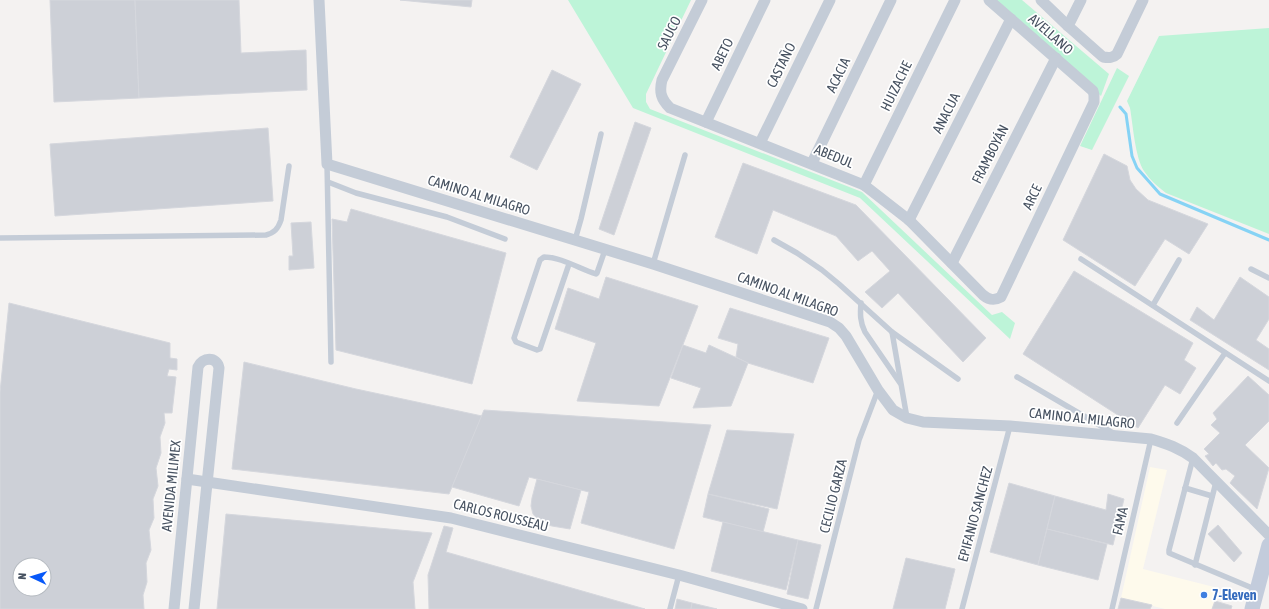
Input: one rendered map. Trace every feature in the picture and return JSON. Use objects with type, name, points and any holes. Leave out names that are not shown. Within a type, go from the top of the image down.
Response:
[{"type":"main road","points":[[1252,609],[1269,545]]},
{"type":"street","points":[[319,0],[327,164]]},
{"type":"street","name":"SAUCO","points":[[662,80],[702,0]]},
{"type":"street","name":"ABETO","points":[[706,122],[765,0]]},
{"type":"street","name":"CASTAÑO","points":[[760,143],[830,0]]},
{"type":"street","name":"ACACIA","points":[[812,163],[891,0]]},
{"type":"street","name":"HUIZACHE","points":[[864,185],[955,0]]},
{"type":"street","name":"AVELLANO","points":[[989,0],[1093,91]]},
{"type":"street","points":[[1041,0],[1103,57],[1111,57],[1117,54],[1143,0]]},
{"type":"street","points":[[1068,26],[1081,0]]},
{"type":"street","name":"ANACUA","points":[[909,220],[1011,19]]},
{"type":"street","name":"FRAMBOYÁN","points":[[952,263],[1056,58]]},
{"type":"street","name":"ABEDUL","points":[[662,80],[660,94],[664,103],[670,108],[812,163],[864,185],[909,220],[983,295]]},
{"type":"street","name":"ARCE","points":[[983,295],[991,300],[996,300],[1001,297],[1094,102],[1093,91]]},
{"type":"street","name":"CAMINO AL MILAGRO","points":[[327,164],[653,264],[830,322],[846,336],[878,390],[893,410],[907,418],[922,422],[1010,426],[1151,439],[1181,449],[1193,458],[1269,536]]},
{"type":"street","name":"AVENIDA MILIMEX","points":[[174,609],[198,367],[199,363],[207,359],[215,361],[219,368],[208,482]]},
{"type":"street","name":"CARLOS ROUSSEAU","points":[[187,479],[451,518],[679,575],[802,609]]},
{"type":"street","points":[[194,609],[208,482]]},
{"type":"lane","points":[[575,240],[601,134]]},
{"type":"lane","points":[[653,264],[685,155]]},
{"type":"lane","points":[[327,164],[330,362]]},
{"type":"lane","points":[[0,238],[266,236],[273,233],[278,228],[281,220],[289,166]]},
{"type":"lane","points":[[328,182],[356,193],[447,217],[505,239]]},
{"type":"lane","points":[[774,240],[822,270],[892,332],[958,379]]},
{"type":"lane","points":[[569,264],[540,349],[537,350],[516,342],[514,338],[540,260],[544,257],[548,257],[569,264],[594,274],[597,274],[605,250]]},
{"type":"lane","points":[[1081,259],[1153,305],[1225,354],[1269,381]]},
{"type":"lane","points":[[1153,305],[1178,260]]},
{"type":"lane","points":[[1251,269],[1269,278]]},
{"type":"lane","points":[[861,303],[861,324],[901,385]]},
{"type":"lane","points":[[892,332],[907,418]]},
{"type":"lane","points":[[1177,423],[1225,354]]},
{"type":"lane","points":[[1017,377],[1119,436]]},
{"type":"lane","name":"CECILIO GARZA","points":[[816,609],[859,440],[878,390]]},
{"type":"lane","name":"EPIFANIO SANCHEZ","points":[[962,609],[1010,426]]},
{"type":"lane","name":"FAMA","points":[[1112,609],[1151,439]]},
{"type":"lane","points":[[1193,458],[1168,552],[1171,555],[1257,590]]},
{"type":"lane","points":[[1195,565],[1216,481]]},
{"type":"lane","points":[[1185,488],[1212,496]]},
{"type":"lane","points":[[670,609],[679,575]]},
{"type":"shaded area","points":[[1150,467],[1167,470],[1143,569],[1218,588],[1212,609],[1165,609],[1121,598]]},
{"type":"green space","points":[[568,0],[691,0],[646,94],[646,102],[650,109],[862,192],[992,315],[1002,312],[1015,323],[1010,339],[860,198],[633,108]]},
{"type":"green space","points":[[996,0],[1022,0],[1109,74],[1101,96]]},
{"type":"green space","points":[[1269,28],[1269,234],[1166,193],[1154,183],[1144,171],[1138,158],[1130,108],[1127,101],[1159,36]]},
{"type":"green space","points":[[1117,68],[1129,76],[1092,150],[1080,146]]},
{"type":"building","points":[[50,0],[135,0],[139,98],[54,102]]},
{"type":"building","points":[[135,0],[239,0],[241,53],[306,50],[307,90],[139,98]]},
{"type":"building","points":[[400,0],[472,0],[471,7]]},
{"type":"building","points":[[552,70],[581,84],[537,170],[510,157]]},
{"type":"building","points":[[635,122],[651,128],[614,235],[599,229]]},
{"type":"building","points":[[268,128],[273,201],[55,216],[50,144]]},
{"type":"building","points":[[1104,154],[1127,166],[1130,180],[1136,189],[1148,200],[1208,224],[1189,254],[1165,239],[1135,286],[1063,240]]},
{"type":"building","points":[[743,163],[856,205],[986,338],[963,362],[898,293],[882,308],[865,292],[890,271],[872,251],[858,261],[836,236],[773,210],[757,254],[715,237]]},
{"type":"building","points":[[351,209],[506,253],[472,384],[336,350],[332,219],[347,222]]},
{"type":"building","points":[[311,222],[314,268],[289,270],[289,256],[293,256],[291,223]]},
{"type":"building","points":[[1074,271],[1193,343],[1184,360],[1196,368],[1180,394],[1165,385],[1138,428],[1023,354]]},
{"type":"building","points":[[606,277],[698,306],[659,406],[577,401],[596,343],[555,329],[568,288],[599,299]]},
{"type":"building","points":[[1240,277],[1269,297],[1269,319],[1256,340],[1269,349],[1269,370],[1190,320],[1197,307],[1214,320]]},
{"type":"building","points":[[9,303],[170,343],[170,358],[177,359],[177,370],[169,369],[167,376],[176,377],[172,413],[164,413],[165,423],[160,437],[161,453],[156,468],[158,486],[153,499],[154,518],[149,530],[151,550],[146,563],[147,582],[143,595],[144,609],[0,609],[0,392]]},
{"type":"building","points":[[730,308],[829,338],[813,383],[748,363],[736,357],[738,344],[718,338]]},
{"type":"building","points":[[683,345],[706,353],[709,345],[748,363],[731,406],[693,408],[701,388],[671,378]]},
{"type":"building","points":[[244,362],[356,389],[482,416],[449,494],[232,469]]},
{"type":"building","points":[[1248,376],[1269,395],[1269,421],[1245,445],[1269,468],[1257,509],[1230,483],[1235,476],[1226,469],[1222,470],[1216,463],[1213,466],[1205,456],[1209,454],[1204,449],[1220,433],[1211,425],[1217,419],[1213,413]]},
{"type":"building","points":[[484,410],[711,425],[674,549],[581,523],[589,492],[529,477],[519,506],[452,487]]},
{"type":"building","points":[[727,430],[794,434],[777,509],[708,494]]},
{"type":"building","points":[[537,479],[581,490],[570,529],[541,523],[533,514],[531,506]]},
{"type":"building","points":[[1009,483],[1055,496],[1038,565],[990,552]]},
{"type":"building","points":[[708,494],[769,509],[763,532],[703,517]]},
{"type":"building","points":[[1108,494],[1124,499],[1113,545],[1047,529],[1055,496],[1106,510]]},
{"type":"building","points":[[226,514],[432,533],[413,582],[415,609],[217,609]]},
{"type":"building","points":[[723,522],[798,540],[786,590],[711,571]]},
{"type":"building","points":[[1218,525],[1242,553],[1234,562],[1208,534]]},
{"type":"building","points":[[444,526],[453,528],[446,552],[645,609],[429,609],[428,575]]},
{"type":"building","points":[[1047,529],[1107,544],[1098,580],[1038,565]]},
{"type":"building","points":[[798,540],[821,545],[808,599],[787,594]]},
{"type":"building","points":[[906,558],[955,569],[945,609],[893,609]]},
{"type":"building","points":[[1121,598],[1152,605],[1150,609],[1118,609]]},
{"type":"building","points":[[677,599],[692,603],[691,609],[675,609]]},
{"type":"building","points":[[1215,601],[1232,606],[1231,609],[1212,609]]},
{"type":"building","points":[[692,603],[717,609],[691,609]]},
{"type":"waterway","points":[[1120,107],[1126,114],[1132,156],[1137,168],[1160,194],[1269,240]]},
{"type":"place","name":"7-Eleven","points":[[1204,595]]}]
